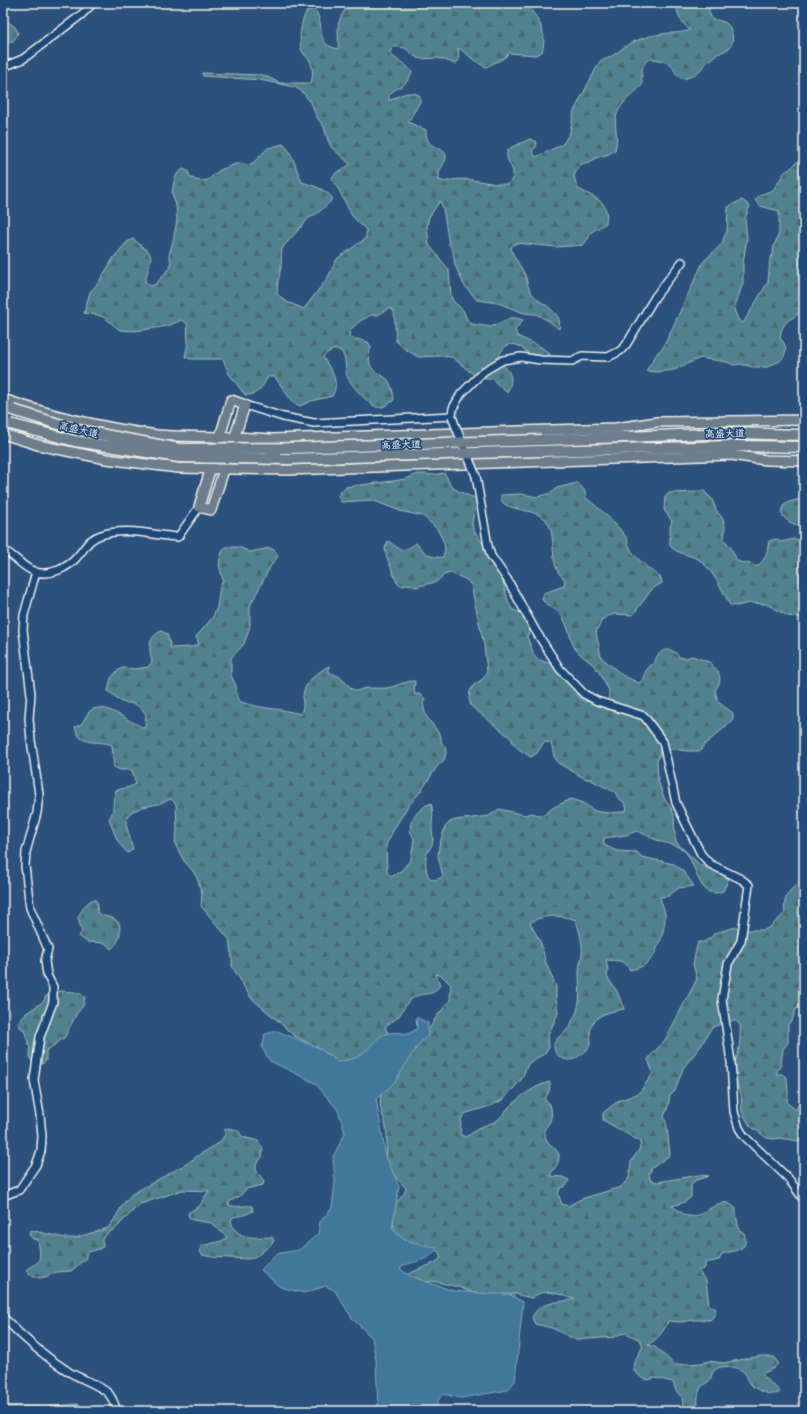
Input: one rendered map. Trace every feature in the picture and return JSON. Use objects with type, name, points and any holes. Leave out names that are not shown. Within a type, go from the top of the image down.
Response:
[{"type":"highway","name":"高盛大道","points":[[3,407],[78,430],[180,448],[289,448],[734,433],[804,435]]},
{"type":"highway","name":"高盛大道","points":[[6,422],[75,441],[179,457],[288,459],[734,446],[804,447]]},
{"type":"highway","points":[[734,433],[804,428]]},
{"type":"highway","points":[[734,446],[804,452]]},
{"type":"main road","name":"高盛大道","points":[[3,399],[69,418],[158,435],[192,437],[280,439],[616,428],[657,422],[804,420]]},
{"type":"main road","points":[[232,400],[245,405],[211,510],[198,507],[232,400]]},
{"type":"main road","points":[[3,434],[38,445],[106,459],[178,468],[287,470],[731,455],[766,460],[804,461]]},
{"type":"street","points":[[3,67],[23,59],[81,15],[93,3]]},
{"type":"street","points":[[682,262],[655,298],[626,345],[620,351],[608,357],[582,356],[572,361],[541,360],[521,357],[504,360],[484,371],[461,394],[453,408],[452,416],[476,476],[488,546],[492,556],[507,579],[535,630],[560,669],[584,694],[597,701],[644,716],[663,742],[676,803],[701,854],[710,864],[742,879],[749,885],[741,941],[728,964],[722,999],[731,1062],[734,1112],[739,1128],[744,1136],[788,1178],[804,1200]]},
{"type":"street","points":[[245,405],[282,417],[314,423],[452,416]]},
{"type":"street","points":[[3,550],[8,552],[27,568],[36,572],[50,573],[65,567],[76,558],[92,538],[103,534],[124,530],[178,537],[198,507]]},
{"type":"street","points":[[3,1196],[19,1190],[36,1165],[41,1151],[42,1136],[40,1115],[34,1080],[40,1037],[53,1002],[53,987],[48,975],[45,961],[48,949],[30,908],[25,866],[26,852],[37,813],[39,794],[31,740],[29,718],[31,694],[23,630],[24,615],[36,572]]},
{"type":"street","points":[[3,1317],[22,1337],[50,1359],[77,1377],[109,1394],[117,1411]]},
{"type":"green space","points":[[351,3],[528,3],[538,21],[544,38],[542,52],[536,55],[509,53],[504,58],[486,67],[458,48],[459,60],[455,64],[437,58],[417,58],[406,49],[399,47],[393,47],[390,52],[412,72],[405,84],[389,95],[389,101],[407,93],[419,95],[421,100],[408,122],[426,130],[429,142],[444,152],[446,158],[439,173],[439,180],[445,182],[461,179],[509,184],[512,178],[513,170],[508,161],[507,151],[512,147],[530,139],[537,142],[536,147],[532,151],[536,157],[563,144],[570,132],[574,111],[600,61],[610,57],[633,42],[641,39],[666,33],[690,30],[680,18],[676,3],[709,3],[709,12],[712,19],[726,23],[732,32],[733,39],[729,48],[715,56],[691,77],[679,77],[672,66],[659,60],[648,60],[643,66],[642,85],[623,104],[616,118],[617,140],[615,150],[609,154],[579,166],[574,176],[577,188],[599,200],[603,204],[607,215],[606,223],[590,233],[588,239],[583,245],[557,247],[516,243],[511,247],[513,254],[525,275],[530,290],[539,301],[550,308],[558,317],[560,322],[559,329],[549,321],[536,314],[524,313],[498,303],[477,300],[464,285],[455,265],[453,251],[449,244],[443,208],[440,201],[429,217],[427,225],[429,245],[449,270],[451,296],[453,301],[463,310],[467,320],[472,324],[491,327],[510,318],[523,320],[515,330],[517,336],[541,347],[550,354],[546,359],[532,357],[517,345],[513,344],[506,346],[498,359],[506,367],[510,374],[511,382],[507,393],[492,379],[485,379],[473,374],[452,357],[418,357],[405,349],[396,341],[394,311],[389,308],[378,315],[371,315],[360,321],[350,330],[349,337],[368,342],[371,347],[369,354],[370,365],[374,371],[389,381],[394,400],[381,407],[374,406],[365,399],[349,380],[346,372],[344,357],[340,350],[331,351],[323,357],[334,375],[335,385],[332,396],[311,401],[300,406],[293,403],[275,377],[268,377],[262,387],[256,392],[245,395],[229,374],[223,359],[191,359],[185,357],[188,343],[187,323],[181,320],[168,326],[135,331],[120,330],[104,317],[84,313],[90,292],[99,282],[114,257],[127,242],[133,239],[149,252],[151,258],[145,282],[151,286],[156,284],[169,268],[171,261],[169,255],[177,220],[176,206],[172,193],[177,174],[183,169],[188,171],[190,177],[196,180],[208,180],[220,170],[233,165],[240,163],[247,165],[253,163],[268,148],[283,144],[292,156],[302,182],[319,188],[330,195],[333,199],[319,212],[308,219],[282,250],[277,294],[287,302],[304,309],[328,277],[337,259],[366,238],[366,230],[352,216],[339,190],[331,179],[335,174],[350,164],[331,147],[324,127],[316,116],[311,102],[301,91],[295,87],[260,80],[203,76],[202,73],[263,75],[280,83],[311,83],[312,66],[302,51],[300,41],[303,20],[307,11],[314,9],[319,18],[324,41],[327,45],[338,49],[339,21]]},
{"type":"green space","points":[[3,18],[15,27],[18,32],[14,40],[3,45]]},
{"type":"green space","points":[[804,155],[804,310],[788,321],[783,327],[780,338],[786,349],[784,357],[780,361],[767,367],[753,367],[740,364],[734,365],[727,362],[700,358],[674,370],[658,372],[646,371],[658,352],[663,348],[703,262],[722,244],[727,231],[728,207],[742,200],[750,206],[745,218],[747,238],[743,263],[743,283],[734,309],[738,320],[743,323],[768,282],[770,259],[779,233],[779,211],[760,206],[755,200],[760,195],[773,190],[785,172]]},
{"type":"green space","points":[[444,473],[452,487],[475,498],[477,504],[472,522],[473,529],[494,560],[501,575],[509,604],[512,609],[530,618],[532,624],[527,637],[534,655],[537,659],[551,664],[573,687],[578,697],[584,701],[605,703],[609,697],[609,690],[595,668],[579,654],[574,647],[562,617],[557,611],[542,600],[544,593],[564,586],[565,580],[559,574],[556,566],[550,527],[546,520],[541,516],[505,504],[502,501],[501,495],[522,494],[537,497],[551,493],[557,488],[577,483],[581,486],[585,491],[586,498],[617,526],[626,537],[630,548],[635,555],[661,578],[662,583],[652,589],[633,615],[615,614],[602,620],[596,632],[601,657],[622,675],[639,683],[644,679],[647,670],[655,661],[660,652],[666,650],[675,652],[679,657],[686,658],[692,656],[709,662],[718,672],[720,678],[719,684],[715,690],[718,702],[733,713],[733,719],[704,745],[701,751],[673,749],[660,750],[657,761],[658,781],[665,800],[674,815],[675,838],[677,843],[700,865],[729,879],[723,891],[714,893],[707,891],[698,879],[688,855],[677,846],[652,838],[637,831],[626,835],[604,838],[604,845],[617,851],[637,852],[642,857],[674,864],[683,871],[694,886],[679,888],[668,896],[660,897],[665,913],[664,927],[657,948],[647,963],[639,968],[630,970],[623,962],[606,960],[608,970],[607,977],[617,991],[624,1009],[600,1016],[591,1027],[590,1046],[576,1058],[569,1060],[562,1059],[557,1055],[554,1046],[556,1040],[570,1026],[579,1005],[579,969],[582,958],[582,945],[576,920],[553,916],[540,918],[530,923],[541,943],[545,960],[556,987],[558,1013],[548,1034],[549,1047],[544,1054],[528,1064],[521,1080],[503,1100],[490,1106],[464,1114],[461,1120],[460,1134],[465,1137],[479,1128],[496,1121],[522,1096],[539,1086],[550,1082],[549,1091],[544,1099],[550,1104],[552,1114],[549,1123],[545,1128],[545,1137],[559,1154],[557,1164],[550,1176],[563,1177],[569,1180],[566,1186],[560,1188],[558,1194],[562,1204],[568,1206],[581,1199],[621,1187],[629,1178],[631,1162],[639,1150],[641,1142],[603,1120],[603,1113],[618,1101],[637,1094],[653,1073],[648,1059],[665,1040],[697,979],[693,964],[698,942],[704,942],[715,933],[736,927],[743,927],[748,930],[764,930],[770,927],[785,913],[784,907],[788,893],[804,879],[804,1006],[796,1009],[792,1021],[788,1024],[788,1043],[783,1049],[781,1064],[776,1074],[782,1074],[787,1078],[787,1103],[796,1110],[804,1098],[804,1142],[780,1138],[767,1138],[750,1126],[742,1112],[741,1093],[737,1086],[736,1073],[733,1067],[737,1057],[740,1036],[740,1024],[734,1020],[715,1026],[710,1030],[701,1046],[683,1068],[675,1091],[670,1096],[664,1116],[667,1127],[670,1155],[652,1168],[649,1174],[650,1180],[657,1182],[699,1175],[709,1176],[696,1180],[691,1184],[691,1197],[685,1202],[672,1206],[688,1216],[695,1216],[718,1204],[730,1204],[736,1209],[739,1230],[744,1233],[745,1244],[736,1251],[722,1254],[719,1260],[705,1263],[705,1268],[698,1271],[706,1281],[709,1305],[716,1309],[714,1316],[710,1320],[681,1322],[668,1321],[660,1335],[648,1345],[655,1347],[675,1365],[709,1361],[723,1363],[761,1356],[774,1357],[778,1363],[774,1368],[762,1374],[780,1392],[775,1394],[768,1394],[754,1387],[744,1372],[740,1369],[721,1367],[713,1372],[710,1380],[702,1386],[699,1391],[698,1407],[699,1410],[703,1411],[684,1411],[682,1397],[676,1391],[673,1382],[655,1378],[649,1380],[642,1378],[635,1372],[633,1366],[643,1346],[640,1340],[626,1333],[615,1337],[576,1340],[552,1328],[535,1324],[532,1318],[535,1312],[540,1308],[550,1303],[575,1299],[548,1292],[537,1294],[532,1298],[515,1294],[482,1296],[458,1287],[433,1281],[417,1283],[406,1275],[436,1262],[441,1258],[439,1252],[426,1246],[411,1246],[396,1233],[393,1224],[395,1204],[404,1194],[406,1188],[392,1173],[387,1163],[387,1134],[381,1110],[380,1098],[385,1083],[424,1038],[437,1016],[450,1000],[451,985],[442,976],[436,974],[440,985],[437,989],[434,992],[417,996],[410,1000],[398,1017],[385,1027],[390,1038],[392,1051],[342,1062],[293,1035],[251,998],[232,966],[229,939],[201,906],[202,893],[197,878],[184,861],[176,846],[176,804],[171,799],[131,812],[127,817],[126,824],[133,849],[128,853],[118,842],[109,819],[112,812],[116,790],[136,784],[132,770],[120,770],[114,767],[112,745],[90,742],[81,738],[77,734],[75,727],[81,724],[91,710],[99,708],[112,711],[145,728],[146,714],[141,708],[135,704],[122,702],[108,691],[111,678],[117,671],[123,668],[135,669],[148,667],[152,662],[150,653],[151,640],[161,631],[167,634],[171,648],[192,647],[199,644],[196,637],[213,617],[217,607],[220,587],[223,580],[219,565],[222,552],[226,547],[239,547],[250,552],[270,548],[275,551],[278,556],[270,567],[250,606],[250,626],[244,644],[231,658],[231,675],[236,686],[236,694],[239,701],[254,706],[300,714],[303,707],[303,696],[306,686],[316,674],[329,666],[329,672],[340,677],[352,689],[357,691],[368,688],[387,688],[415,681],[414,694],[421,694],[425,699],[423,704],[426,716],[441,736],[441,742],[445,747],[446,753],[444,760],[436,768],[421,791],[408,806],[386,845],[387,872],[391,877],[402,870],[411,859],[414,838],[410,831],[411,822],[415,815],[431,803],[433,813],[433,840],[426,857],[426,862],[428,876],[433,880],[443,876],[438,856],[439,846],[445,827],[450,822],[489,816],[499,809],[525,815],[532,813],[544,815],[554,807],[571,799],[583,803],[595,811],[608,813],[627,810],[625,803],[618,798],[615,792],[584,778],[558,763],[554,756],[551,743],[544,742],[537,753],[531,757],[519,749],[511,738],[471,706],[469,698],[470,691],[474,685],[484,678],[487,672],[484,645],[471,585],[467,580],[451,573],[444,575],[436,582],[415,587],[410,584],[403,586],[397,583],[386,555],[385,548],[388,541],[401,549],[407,548],[416,543],[431,556],[443,557],[445,550],[444,542],[437,529],[423,516],[400,511],[372,500],[341,502],[338,496],[346,487],[406,479],[417,474],[432,475]]},
{"type":"green space","points":[[703,490],[712,499],[716,510],[723,519],[725,526],[724,539],[731,548],[737,561],[751,564],[756,567],[764,559],[769,541],[776,539],[781,542],[794,539],[800,540],[804,544],[804,618],[788,616],[766,604],[751,603],[737,606],[730,605],[716,580],[703,563],[698,559],[676,551],[670,546],[670,527],[672,521],[664,510],[665,497],[669,493],[697,492]]},
{"type":"green space","points":[[804,498],[804,526],[797,525],[785,519],[781,513],[783,506],[789,502]]},
{"type":"green space","points":[[95,899],[98,904],[97,912],[113,918],[119,923],[119,938],[111,949],[105,943],[87,942],[79,936],[82,932],[78,917],[87,904]]},
{"type":"green space","points":[[60,991],[73,992],[82,995],[85,998],[83,1006],[77,1013],[64,1038],[46,1051],[46,1061],[42,1064],[32,1062],[30,1058],[30,1048],[24,1030],[18,1023],[25,1014],[44,1001],[46,996]]},
{"type":"green space","points":[[228,1128],[237,1130],[243,1137],[258,1141],[263,1148],[262,1157],[256,1165],[256,1170],[264,1181],[263,1185],[246,1189],[240,1196],[229,1202],[229,1205],[232,1206],[252,1206],[253,1211],[244,1215],[233,1217],[231,1221],[237,1232],[242,1235],[253,1237],[272,1237],[274,1241],[259,1254],[248,1259],[202,1255],[200,1251],[201,1246],[222,1241],[227,1237],[211,1223],[193,1220],[189,1217],[188,1213],[201,1205],[203,1199],[209,1191],[182,1190],[140,1204],[116,1228],[102,1239],[103,1247],[86,1254],[86,1258],[71,1271],[57,1272],[40,1278],[30,1275],[26,1271],[39,1261],[40,1250],[38,1240],[33,1239],[29,1235],[30,1230],[65,1238],[75,1238],[108,1228],[123,1204],[132,1194],[188,1163],[219,1143],[225,1135],[224,1130]]},
{"type":"green space","points":[[76,1404],[80,1405],[87,1411],[3,1411],[3,1406],[46,1407]]},
{"type":"water","points":[[416,1017],[428,1023],[428,1035],[418,1045],[395,1082],[376,1099],[386,1157],[399,1186],[392,1228],[404,1240],[437,1248],[432,1254],[423,1260],[409,1264],[400,1269],[410,1276],[454,1291],[509,1294],[523,1302],[515,1381],[508,1390],[461,1398],[443,1394],[438,1400],[436,1411],[378,1411],[376,1360],[372,1338],[352,1318],[335,1291],[326,1286],[304,1293],[280,1287],[261,1270],[276,1254],[299,1250],[318,1234],[320,1222],[332,1208],[335,1181],[333,1157],[345,1133],[338,1110],[315,1083],[270,1061],[262,1048],[265,1034],[277,1031],[319,1048],[338,1062],[357,1057],[366,1051],[384,1034],[408,1034],[417,1029]]}]
